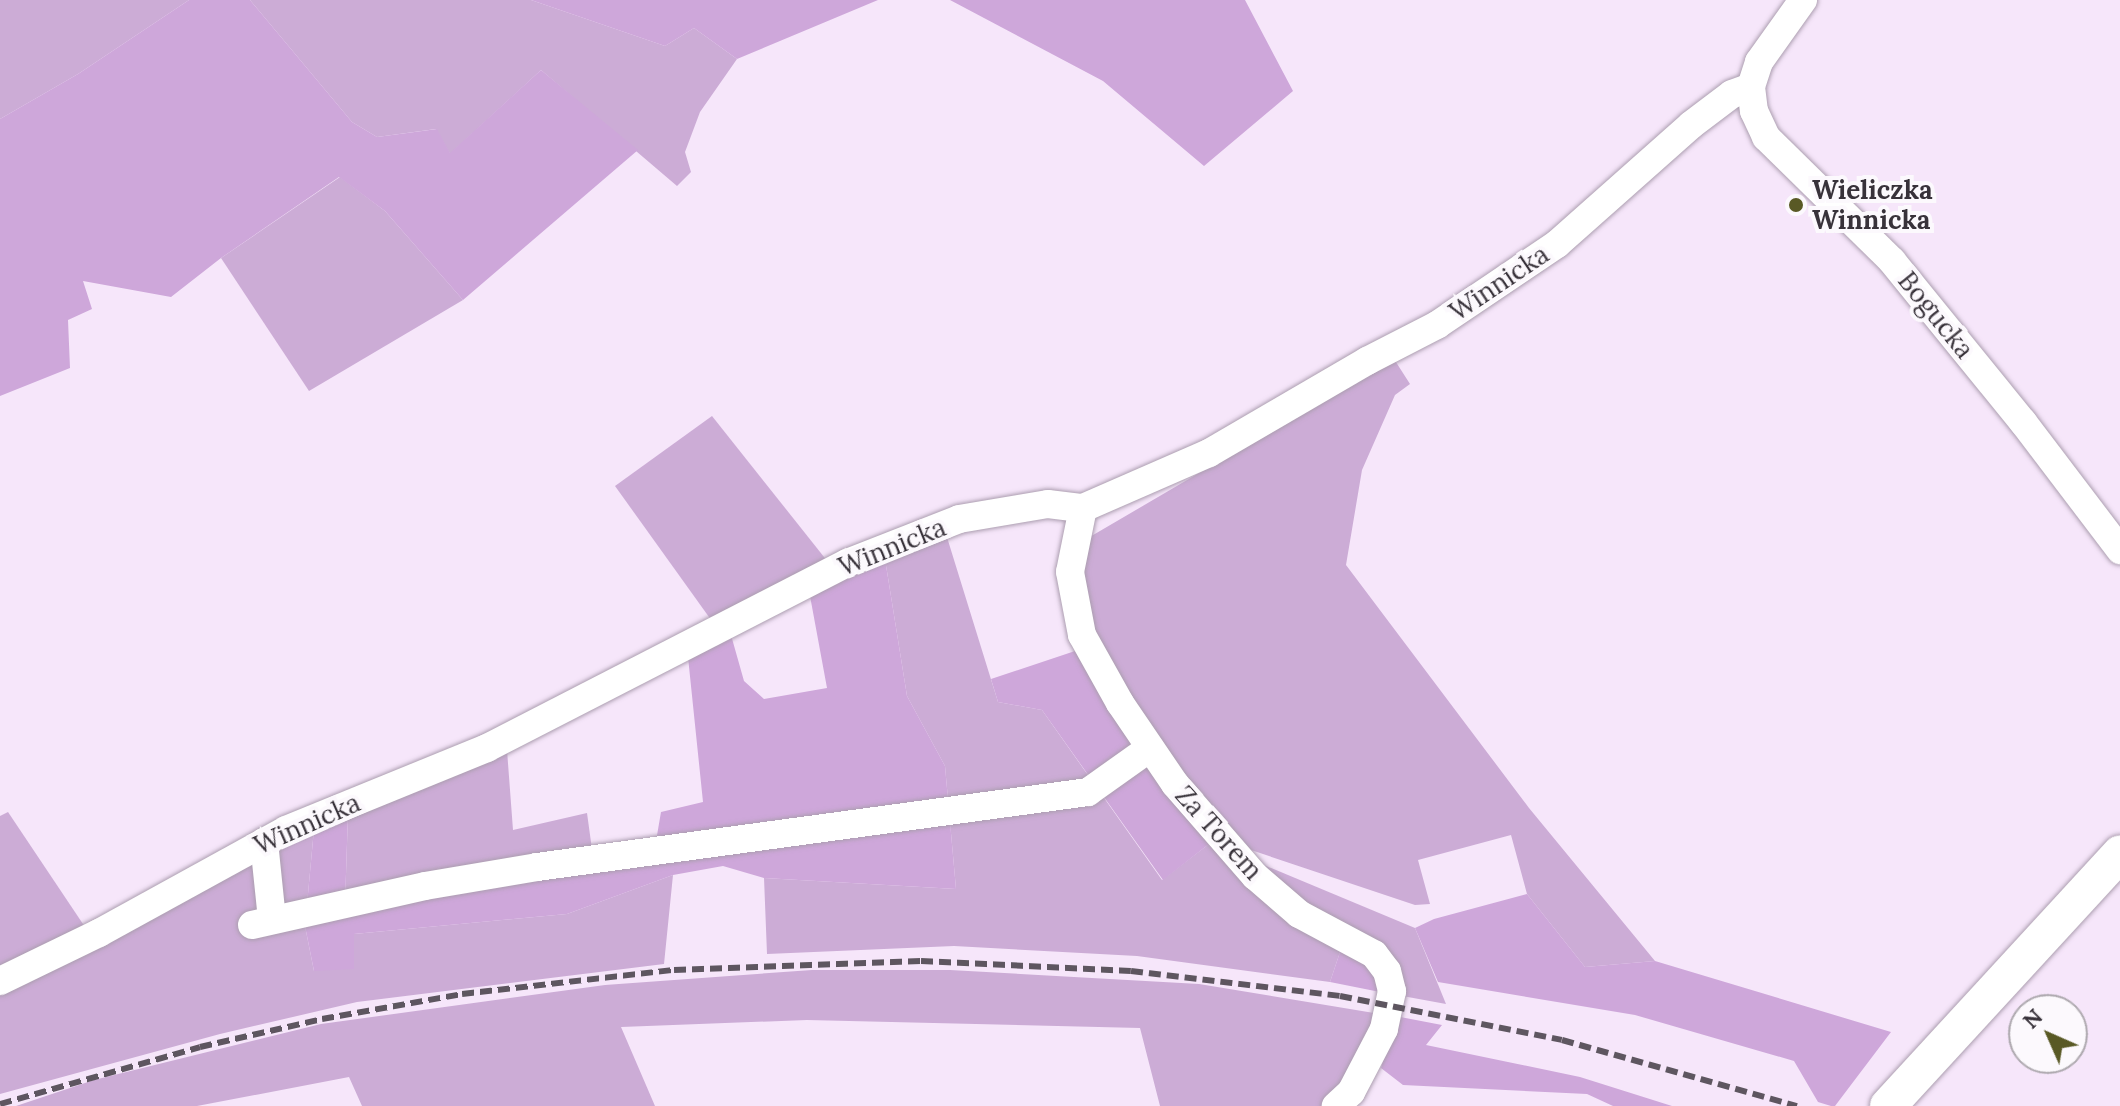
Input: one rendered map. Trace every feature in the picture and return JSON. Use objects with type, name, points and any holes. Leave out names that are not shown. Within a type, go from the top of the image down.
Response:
[{"type":"main road","points":[[1888,1106],[2120,854]]},
{"type":"street","points":[[1751,87],[1759,62],[1803,0]]},
{"type":"street","name":"Winnicka","points":[[0,981],[99,933],[264,842],[487,748],[847,563],[959,519],[1048,504],[1083,508],[1209,453],[1367,361],[1437,325],[1557,244],[1691,125],[1732,94],[1751,87]]},
{"type":"street","name":"Bogucka","points":[[1751,87],[1754,111],[1766,137],[1892,261],[2023,422],[2120,550]]},
{"type":"street","name":"Za Torem","points":[[1083,508],[1070,572],[1082,635],[1150,748],[1194,808],[1255,876],[1299,914],[1374,954],[1387,971],[1392,991],[1384,1029],[1357,1081],[1336,1106]]},
{"type":"street","points":[[264,842],[262,922],[425,886],[537,867],[1088,792],[1150,748]]},
{"type":"shaded area","points":[[0,0],[189,0],[78,74],[0,119]]},
{"type":"shaded area","points":[[189,0],[250,0],[352,122],[377,137],[437,129],[450,153],[541,70],[638,150],[463,300],[385,211],[339,177],[221,258],[171,297],[83,281],[92,309],[68,320],[70,368],[0,396],[0,119],[78,74]]},
{"type":"shaded area","points":[[250,0],[531,0],[665,46],[694,28],[737,59],[700,112],[685,152],[691,172],[677,186],[541,70],[450,154],[436,129],[377,137],[352,122]]},
{"type":"shaded area","points":[[531,0],[878,0],[737,59],[694,28],[665,46]]},
{"type":"shaded area","points":[[950,0],[1245,0],[1293,91],[1204,166],[1103,81]]},
{"type":"shaded area","points":[[340,177],[385,211],[463,300],[309,391],[221,258]]},
{"type":"shaded area","points":[[1394,359],[1410,384],[1395,395],[1362,470],[1346,565],[1529,808],[1655,961],[1585,967],[1527,894],[1511,835],[1418,860],[1430,904],[1415,905],[1242,847],[1182,780],[1089,630],[1078,573],[1088,538]]},
{"type":"shaded area","points":[[712,416],[828,562],[714,624],[615,486]]},
{"type":"shaded area","points":[[946,534],[998,702],[1042,710],[1162,880],[1209,844],[1343,943],[1330,982],[1137,956],[954,946],[767,954],[764,878],[956,889],[945,766],[907,696],[885,559]]},
{"type":"shaded area","points":[[885,559],[907,696],[945,766],[956,889],[764,878],[723,866],[673,875],[567,914],[354,934],[354,969],[314,971],[305,926],[314,829],[348,813],[345,904],[655,847],[661,812],[703,802],[688,657],[731,635],[744,681],[764,699],[827,688],[810,596]]},
{"type":"shaded area","points":[[1081,649],[1209,844],[1163,880],[1042,710],[998,702],[991,679]]},
{"type":"shaded area","points":[[507,750],[513,830],[587,813],[594,864],[345,905],[348,813]]},
{"type":"shaded area","points":[[8,812],[87,930],[0,970],[0,816]]},
{"type":"shaded area","points":[[314,829],[305,926],[314,971],[354,934],[567,914],[673,875],[664,964],[357,1002],[220,1034],[0,1094],[0,991]]},
{"type":"shaded area","points":[[1259,863],[1415,928],[1446,1004],[1397,995]]},
{"type":"shaded area","points":[[1527,894],[1585,967],[1655,961],[1891,1032],[1835,1106],[1831,1106],[1818,1102],[1794,1061],[1635,1015],[1438,982],[1415,928],[1434,919]]},
{"type":"shaded area","points":[[1343,943],[1357,951],[1385,993],[1330,982]]},
{"type":"shaded area","points":[[812,970],[950,970],[1199,984],[1380,1014],[1355,1069],[1323,1106],[1160,1106],[1140,1028],[807,1020],[621,1027],[655,1106],[362,1106],[349,1077],[197,1106],[16,1106],[94,1080],[321,1024],[605,985]]},
{"type":"shaded area","points":[[1395,1016],[1442,1025],[1426,1045],[1580,1077],[1672,1106],[1613,1106],[1587,1094],[1403,1085],[1381,1068]]},
{"type":"railway","points":[[0,1104],[200,1047],[322,1019],[462,994],[674,970],[921,961],[1131,971],[1340,996],[1562,1040],[1797,1106]]},
{"type":"place","name":"Wieliczka Winnicka","points":[[1796,205]]}]
